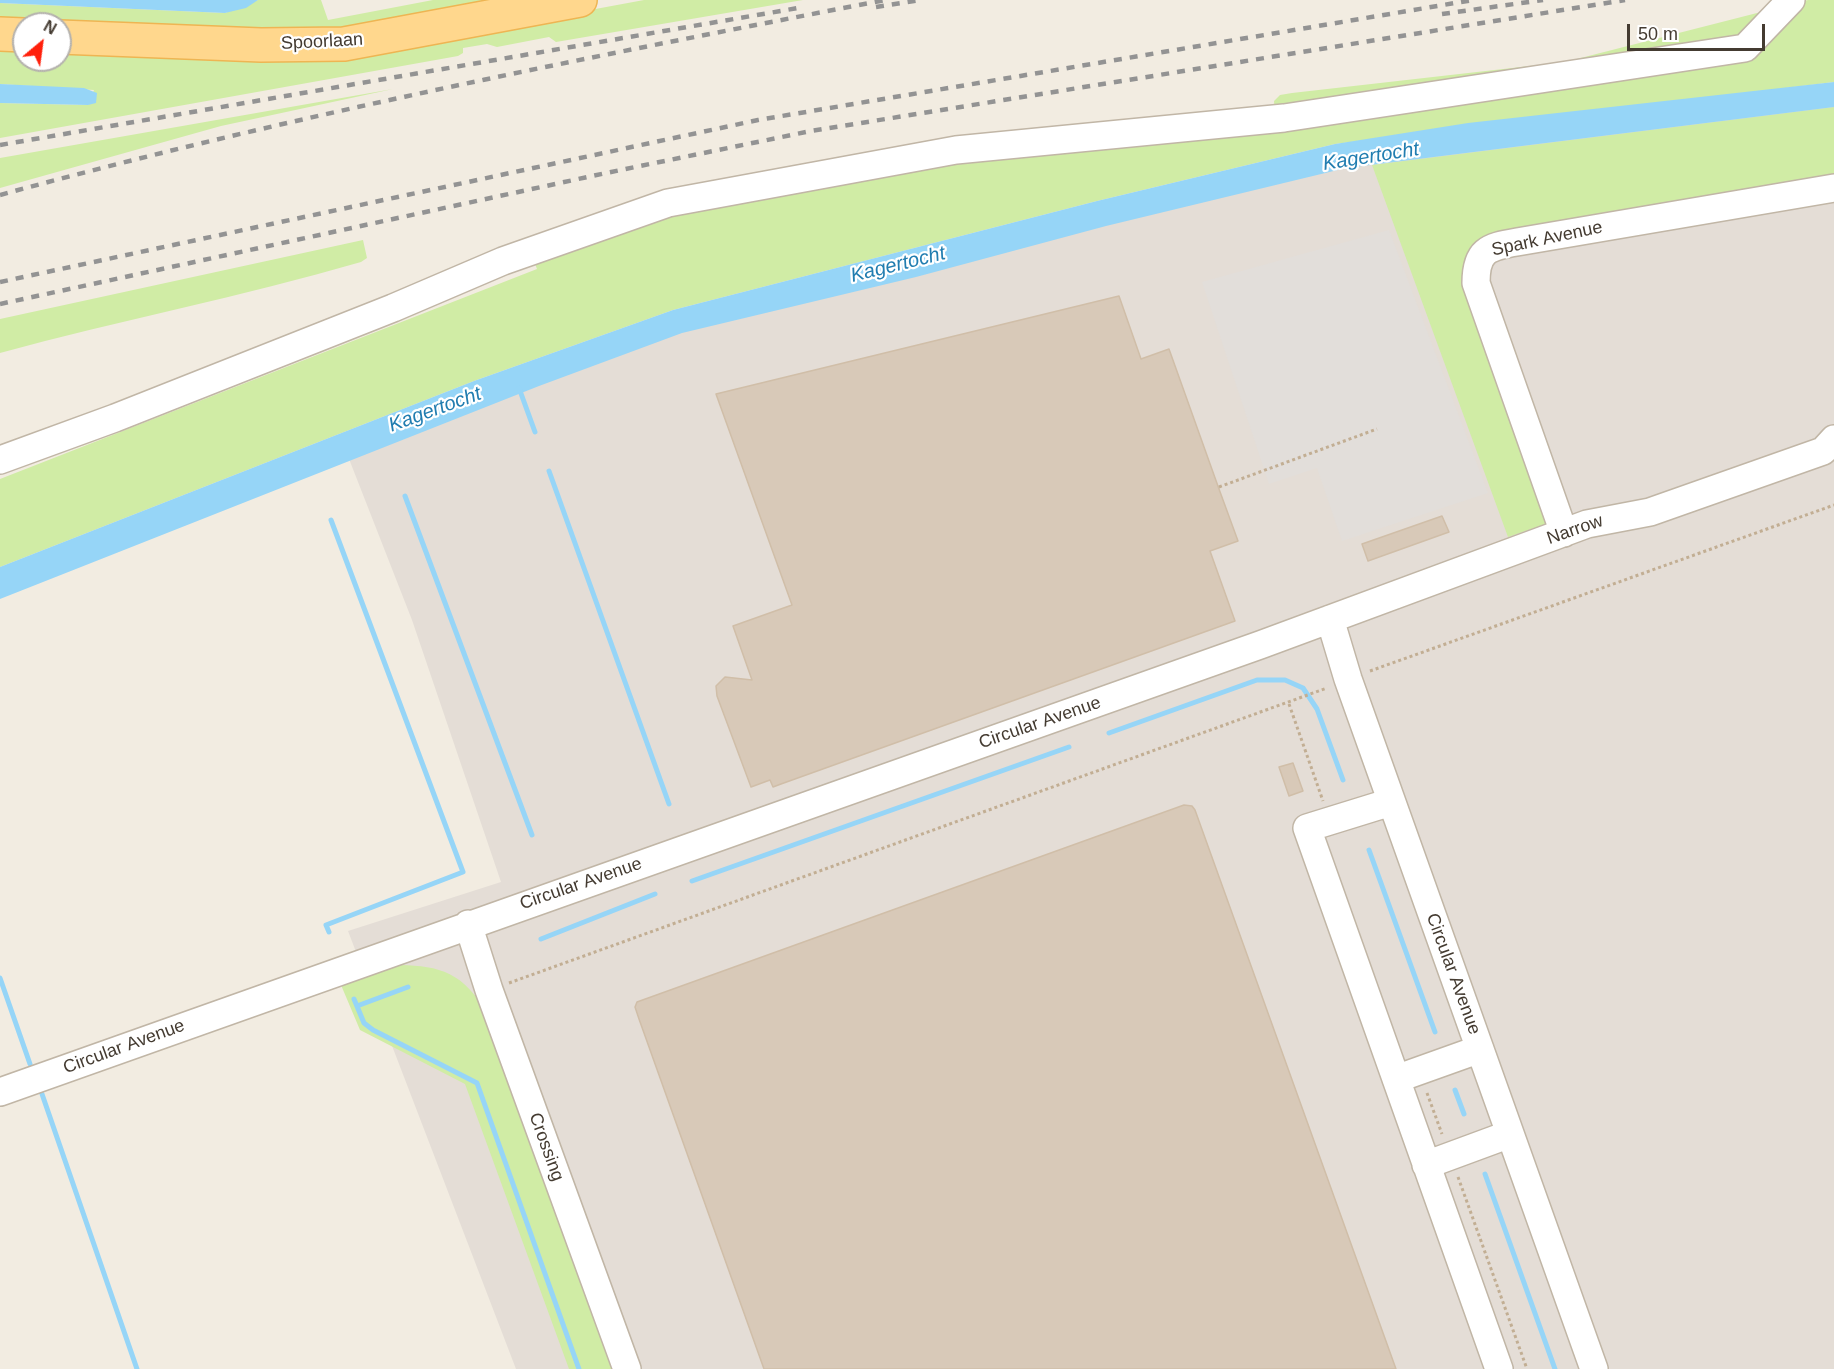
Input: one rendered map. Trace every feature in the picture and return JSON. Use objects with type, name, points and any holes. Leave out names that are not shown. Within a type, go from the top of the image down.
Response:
[{"type":"main road","name":"Spoorlaan","points":[[72,37],[261,45],[344,44],[580,0]]},
{"type":"street","points":[[0,460],[80,418],[393,308],[503,261],[668,202],[956,150],[1284,118],[1745,48],[1791,0]]},
{"type":"street","name":"Spark Avenue","points":[[1564,533],[1476,283],[1476,265],[1484,252],[1498,245],[1834,188]]},
{"type":"street","name":"Narrow","points":[[1330,619],[1564,533],[1608,519],[1650,512],[1829,445]]},
{"type":"street","name":"Circular Avenue","points":[[0,1092],[1330,619],[1339,683],[1391,802],[1594,1369]]},
{"type":"street","points":[[1391,802],[1307,828],[1407,1075],[1438,1160],[1499,1369]]},
{"type":"street","name":"Crossing","points":[[468,924],[489,990],[627,1369]]},
{"type":"street","points":[[1407,1075],[1480,1049]]},
{"type":"street","points":[[1438,1160],[1510,1134]]},
{"type":"path","points":[[1219,487],[1377,429]]},
{"type":"path","points":[[489,990],[1289,704],[1339,683],[1834,505]]},
{"type":"path","points":[[1289,704],[1330,822]]},
{"type":"path","points":[[1407,1075],[1438,1160],[1527,1369]]},
{"type":"shaded area","points":[[1834,94],[1834,1369],[516,1369],[348,931],[501,882],[412,620],[342,441],[688,325],[1343,155]]},
{"type":"shaded area","points":[[1389,230],[1488,493],[1342,541],[1317,468],[1269,484],[1202,282]]},
{"type":"green space","points":[[258,0],[321,0],[328,20],[433,0],[519,0],[414,20],[319,31],[72,24],[72,12],[12,12],[12,22],[0,22],[0,3],[225,13]]},
{"type":"green space","points":[[644,0],[803,0],[556,42],[549,37],[497,47],[487,44],[463,48],[463,53],[458,56],[0,138],[0,103],[88,105],[94,90],[0,84],[0,45],[12,46],[12,72],[72,72],[72,49],[466,33]]},
{"type":"green space","points":[[1808,0],[1834,0],[1834,82],[1335,144],[1097,201],[673,310],[474,381],[0,567],[0,479],[537,269],[534,261],[626,229],[742,196],[1275,115],[1274,101],[1280,95],[1565,62]]},
{"type":"green space","points":[[393,89],[221,126],[0,188],[0,158]]},
{"type":"green space","points":[[1834,107],[1834,178],[1507,232],[1481,240],[1470,250],[1464,277],[1548,518],[1546,524],[1508,537],[1372,165]]},
{"type":"green space","points":[[363,240],[367,258],[361,262],[0,353],[0,319]]},
{"type":"green space","points":[[386,965],[427,967],[450,974],[470,989],[479,1001],[612,1369],[569,1369],[465,1084],[360,1030],[341,985],[360,974]]},
{"type":"water","points":[[0,0],[258,0],[246,8],[225,13],[0,3]]},
{"type":"water","name":"Kagertocht","points":[[1834,82],[1834,107],[1346,168],[1106,226],[916,277],[682,333],[539,386],[0,599],[0,567],[474,381],[673,310],[1097,201],[1335,144],[1468,123]]},
{"type":"water","points":[[0,84],[84,88],[97,93],[96,103],[88,105],[0,103]]},
{"type":"building","points":[[1119,296],[1141,359],[1169,349],[1238,541],[1210,551],[1235,621],[773,787],[770,780],[751,787],[717,696],[716,686],[725,677],[752,680],[733,626],[792,605],[716,394]]},
{"type":"building","points":[[1442,516],[1449,532],[1368,561],[1362,544]]},
{"type":"building","points":[[1293,763],[1303,791],[1289,796],[1279,767]]},
{"type":"building","points":[[1184,805],[1192,806],[1195,810],[1396,1369],[764,1369],[639,1019],[635,1007],[637,1002]]},
{"type":"waterway","points":[[519,388],[535,432]]},
{"type":"waterway","points":[[549,471],[669,804]]},
{"type":"waterway","points":[[405,496],[532,835]]},
{"type":"waterway","points":[[329,932],[326,925],[463,872],[331,520]]},
{"type":"waterway","points":[[1109,733],[1257,680],[1285,680],[1303,688],[1317,709],[1343,780]]},
{"type":"waterway","points":[[692,881],[1069,747]]},
{"type":"waterway","points":[[1369,850],[1435,1032]]},
{"type":"waterway","points":[[541,939],[655,894]]},
{"type":"waterway","points":[[0,978],[30,1064]]},
{"type":"waterway","points":[[357,1006],[408,987]]},
{"type":"waterway","points":[[354,999],[364,1023],[373,1030],[477,1083],[579,1369]]},
{"type":"waterway","points":[[1455,1090],[1464,1114]]},
{"type":"waterway","points":[[42,1094],[137,1369]]},
{"type":"waterway","points":[[1485,1174],[1555,1369]]},
{"type":"railway","points":[[0,195],[330,113],[663,43],[885,0]]},
{"type":"railway","points":[[876,7],[920,0]]},
{"type":"railway","points":[[0,282],[758,120],[1473,0]]},
{"type":"railway","points":[[1442,14],[1543,0]]},
{"type":"railway","points":[[0,304],[811,131],[1625,0]]},
{"type":"railway","points":[[0,145],[798,8]]}]
